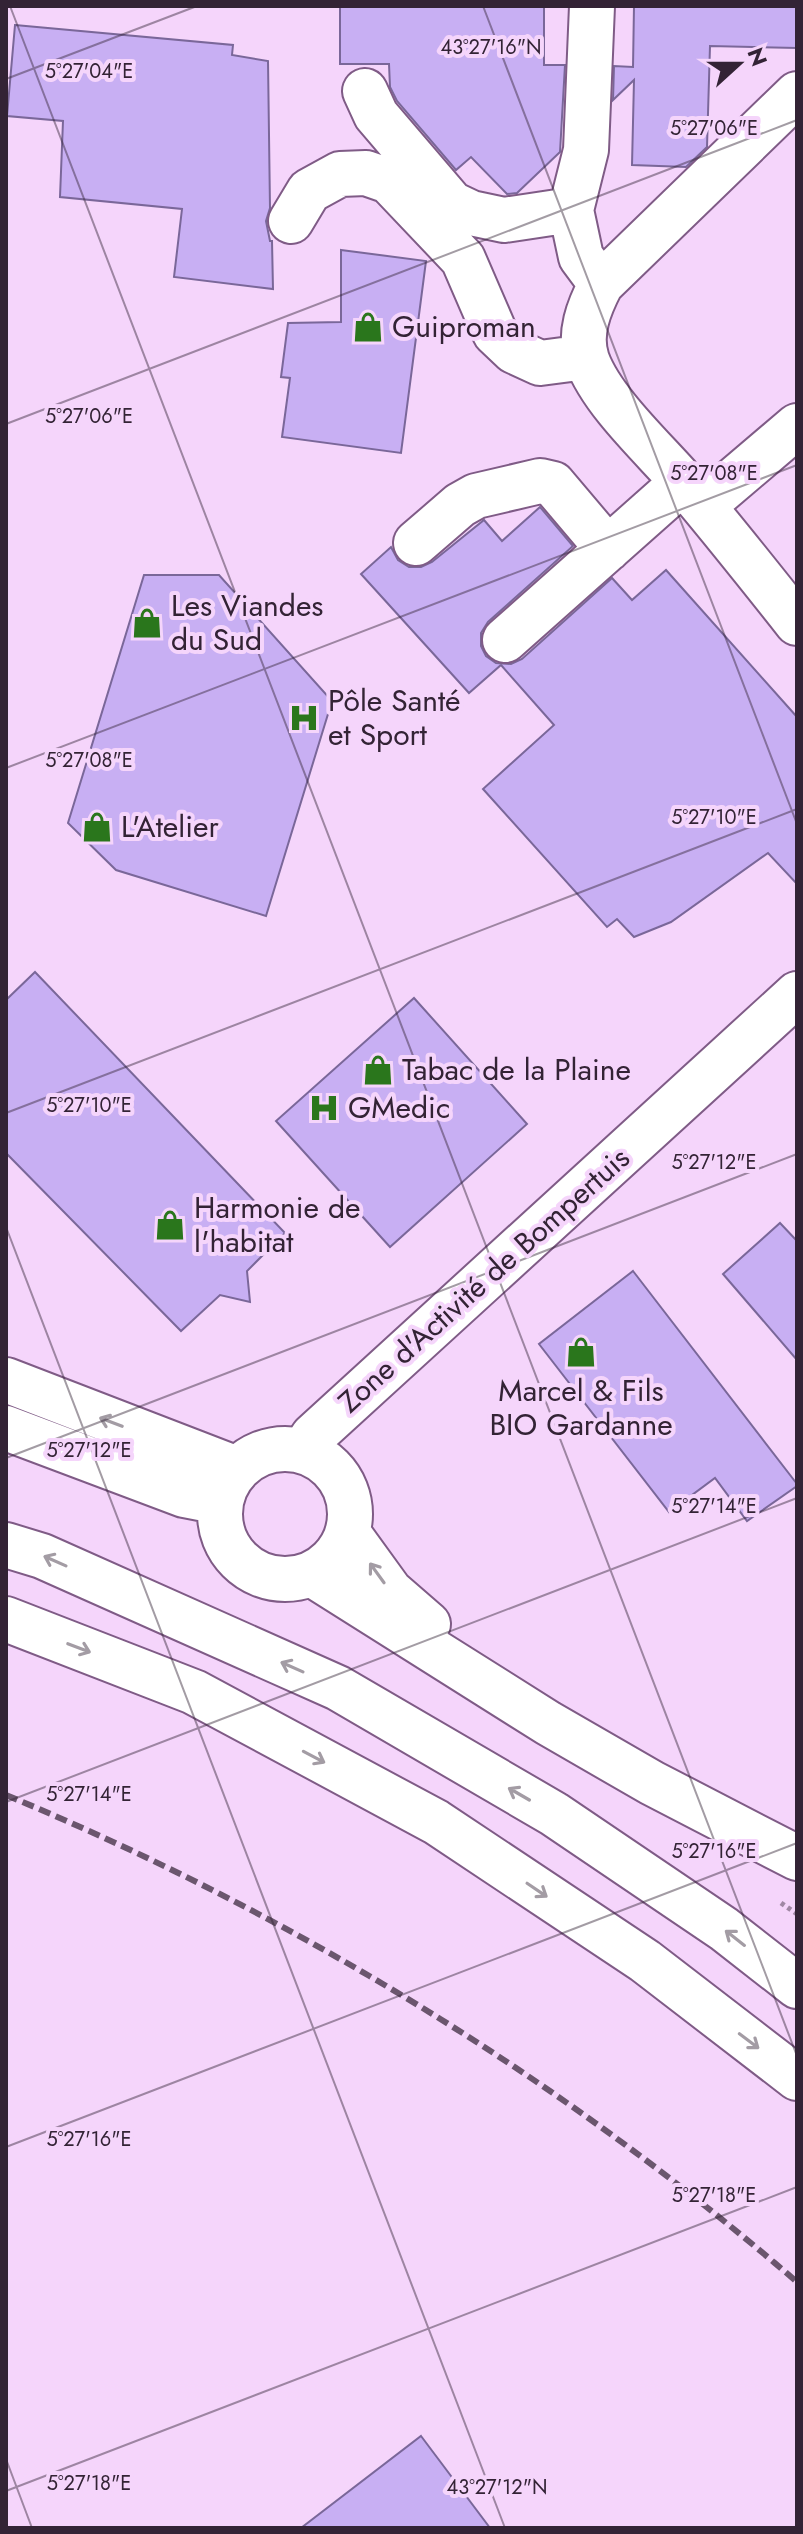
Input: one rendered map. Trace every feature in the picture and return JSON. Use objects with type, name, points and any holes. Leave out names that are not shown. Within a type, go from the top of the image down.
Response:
[{"type":"main road","points":[[592,6],[586,150],[571,210],[581,257],[601,284]]},
{"type":"main road","points":[[365,91],[376,115],[452,204],[471,213],[504,220],[571,210]]},
{"type":"main road","points":[[797,94],[601,284],[584,324],[586,357],[600,387],[693,494],[797,623]]},
{"type":"main road","points":[[291,221],[309,191],[340,174],[366,173],[389,181],[463,259],[495,333],[514,351],[540,363],[586,357]]},
{"type":"main road","points":[[505,640],[608,549],[797,426]]},
{"type":"main road","points":[[416,543],[460,505],[476,496],[540,481],[553,484],[608,549]]},
{"type":"main road","name":"Zone d'Activité de Bompertuis","points":[[308,1443],[797,994]]},
{"type":"main road","points":[[6,1380],[228,1485]]},
{"type":"main road","points":[[6,1428],[184,1495],[228,1485],[262,1452],[308,1443],[344,1485],[349,1502],[348,1533],[344,1544],[331,1562],[313,1575],[292,1580],[270,1579],[250,1570],[235,1557],[224,1540],[220,1520],[228,1485]]},
{"type":"main road","points":[[348,1533],[390,1591],[516,1702]]},
{"type":"main road","points":[[6,1545],[42,1556],[338,1688],[554,1814],[724,1929],[797,1986]]},
{"type":"main road","points":[[313,1575],[652,1783],[797,1858]]},
{"type":"main road","points":[[6,1619],[194,1692],[436,1822],[645,1961],[797,2078]]},
{"type":"main road","points":[[652,1783],[797,1884]]},
{"type":"building","points":[[340,6],[544,6],[544,65],[565,65],[560,152],[517,193],[507,194],[471,157],[456,170],[397,101],[390,87],[389,64],[340,64]]},
{"type":"building","points":[[634,6],[797,6],[797,48],[710,46],[707,147],[686,167],[632,165],[634,80],[613,100],[614,66],[633,67]]},
{"type":"building","points":[[15,25],[233,45],[232,55],[268,61],[270,208],[266,221],[272,241],[273,289],[174,277],[182,209],[60,197],[63,121],[7,116]]},
{"type":"building","points":[[341,250],[426,261],[401,453],[282,437],[290,378],[281,377],[288,323],[341,322]]},
{"type":"building","points":[[540,507],[573,546],[488,622],[481,633],[481,646],[486,656],[496,663],[511,664],[522,659],[612,578],[632,600],[666,570],[797,717],[797,884],[768,853],[671,922],[634,937],[617,919],[607,927],[483,789],[554,725],[501,665],[469,693],[361,574],[391,547],[398,560],[409,567],[421,567],[432,562],[484,520],[502,541]]},
{"type":"building","points":[[144,575],[219,575],[332,701],[266,916],[116,870],[68,823]]},
{"type":"building","points":[[35,972],[285,1233],[247,1271],[250,1302],[220,1295],[181,1331],[6,1153],[6,1000]]},
{"type":"building","points":[[414,998],[527,1124],[390,1247],[276,1121]]},
{"type":"building","points":[[780,1223],[797,1241],[797,1360],[723,1274]]},
{"type":"building","points":[[633,1271],[797,1484],[747,1521],[715,1478],[669,1512],[539,1344]]},
{"type":"building","points":[[421,2436],[490,2528],[301,2528]]},
{"type":"railway","points":[[6,1795],[218,1893],[421,2007],[615,2137],[797,2282]]},
{"type":"place","name":"Guiproman","points":[[368,327]]},
{"type":"place","name":"Les Viandes du Sud","points":[[147,623]]},
{"type":"place","name":"Pôle Santé et Sport","points":[[304,718]]},
{"type":"place","name":"L'Atelier","points":[[97,827]]},
{"type":"place","name":"Tabac de la Plaine","points":[[378,1070]]},
{"type":"place","name":"GMedic","points":[[324,1108]]},
{"type":"place","name":"Harmonie de l'habitat","points":[[170,1225]]},
{"type":"place","name":"Marcel & Fils BIO Gardanne","points":[[581,1352]]}]
